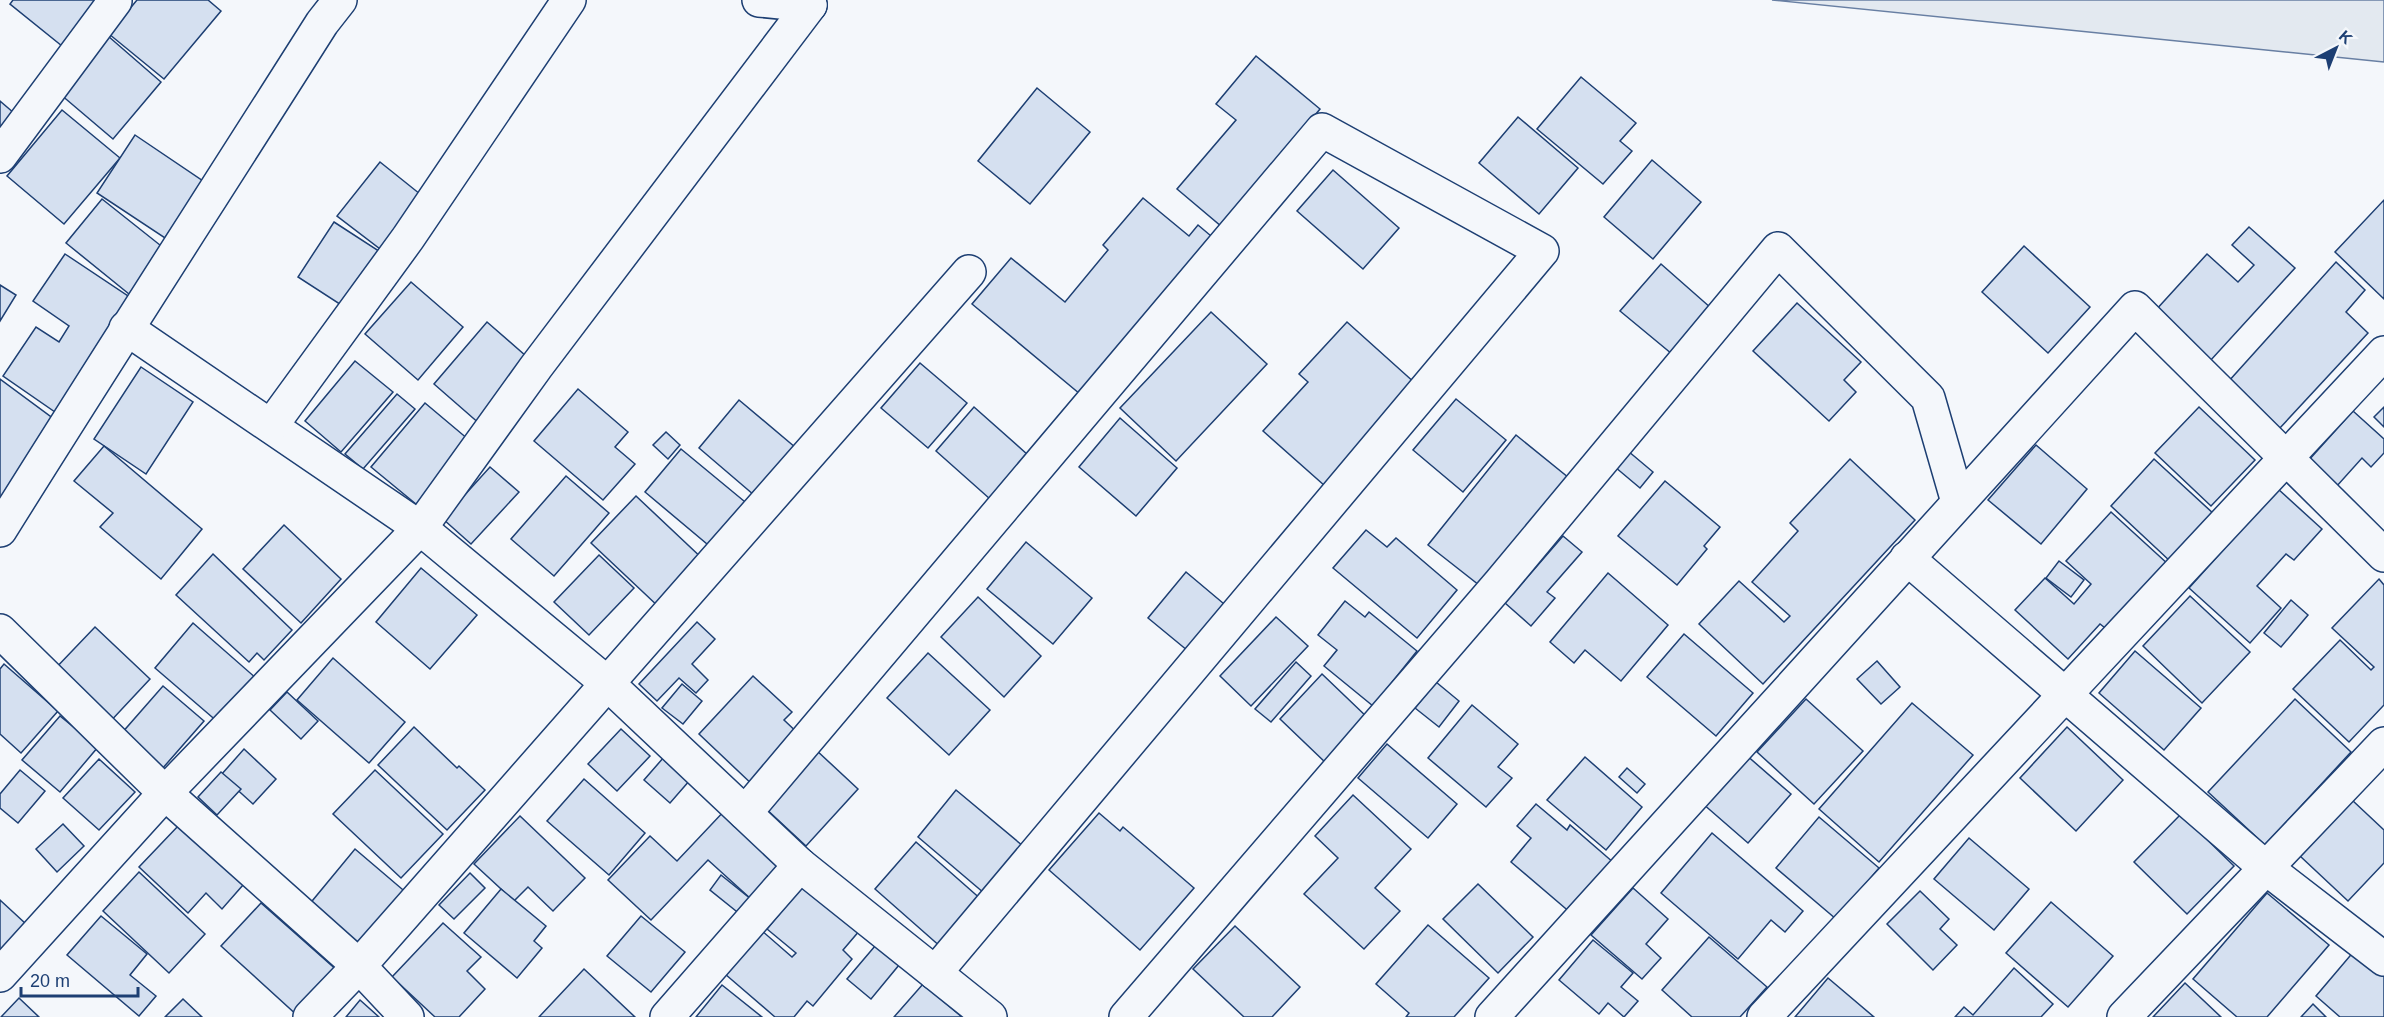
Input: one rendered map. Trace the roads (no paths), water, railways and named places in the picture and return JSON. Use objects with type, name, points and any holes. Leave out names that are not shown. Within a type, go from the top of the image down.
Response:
[{"type":"street","points":[[0,530],[126,328],[322,23],[340,0]]},
{"type":"street","points":[[272,426],[415,229],[569,0]]},
{"type":"street","points":[[0,975],[165,794],[420,528],[536,367],[810,5],[759,0]]},
{"type":"street","points":[[0,156],[115,1]]},
{"type":"street","points":[[745,813],[1322,130],[1542,251],[935,973]]},
{"type":"street","points":[[1126,1017],[1500,582],[1778,249],[1928,398],[1958,502]]},
{"type":"street","points":[[310,1017],[359,966],[969,272]]},
{"type":"street","points":[[1492,1017],[2135,308],[2384,555]]},
{"type":"street","points":[[126,328],[420,528],[608,683],[800,866],[990,1017]]},
{"type":"street","points":[[1764,1017],[2384,353]]},
{"type":"street","points":[[1907,558],[2064,696],[2266,868],[2384,959]]},
{"type":"street","points":[[0,631],[165,794],[359,966],[407,1017]]},
{"type":"street","points":[[2124,1017],[2384,744]]},
{"type":"street","points":[[667,1017],[800,866]]}]
